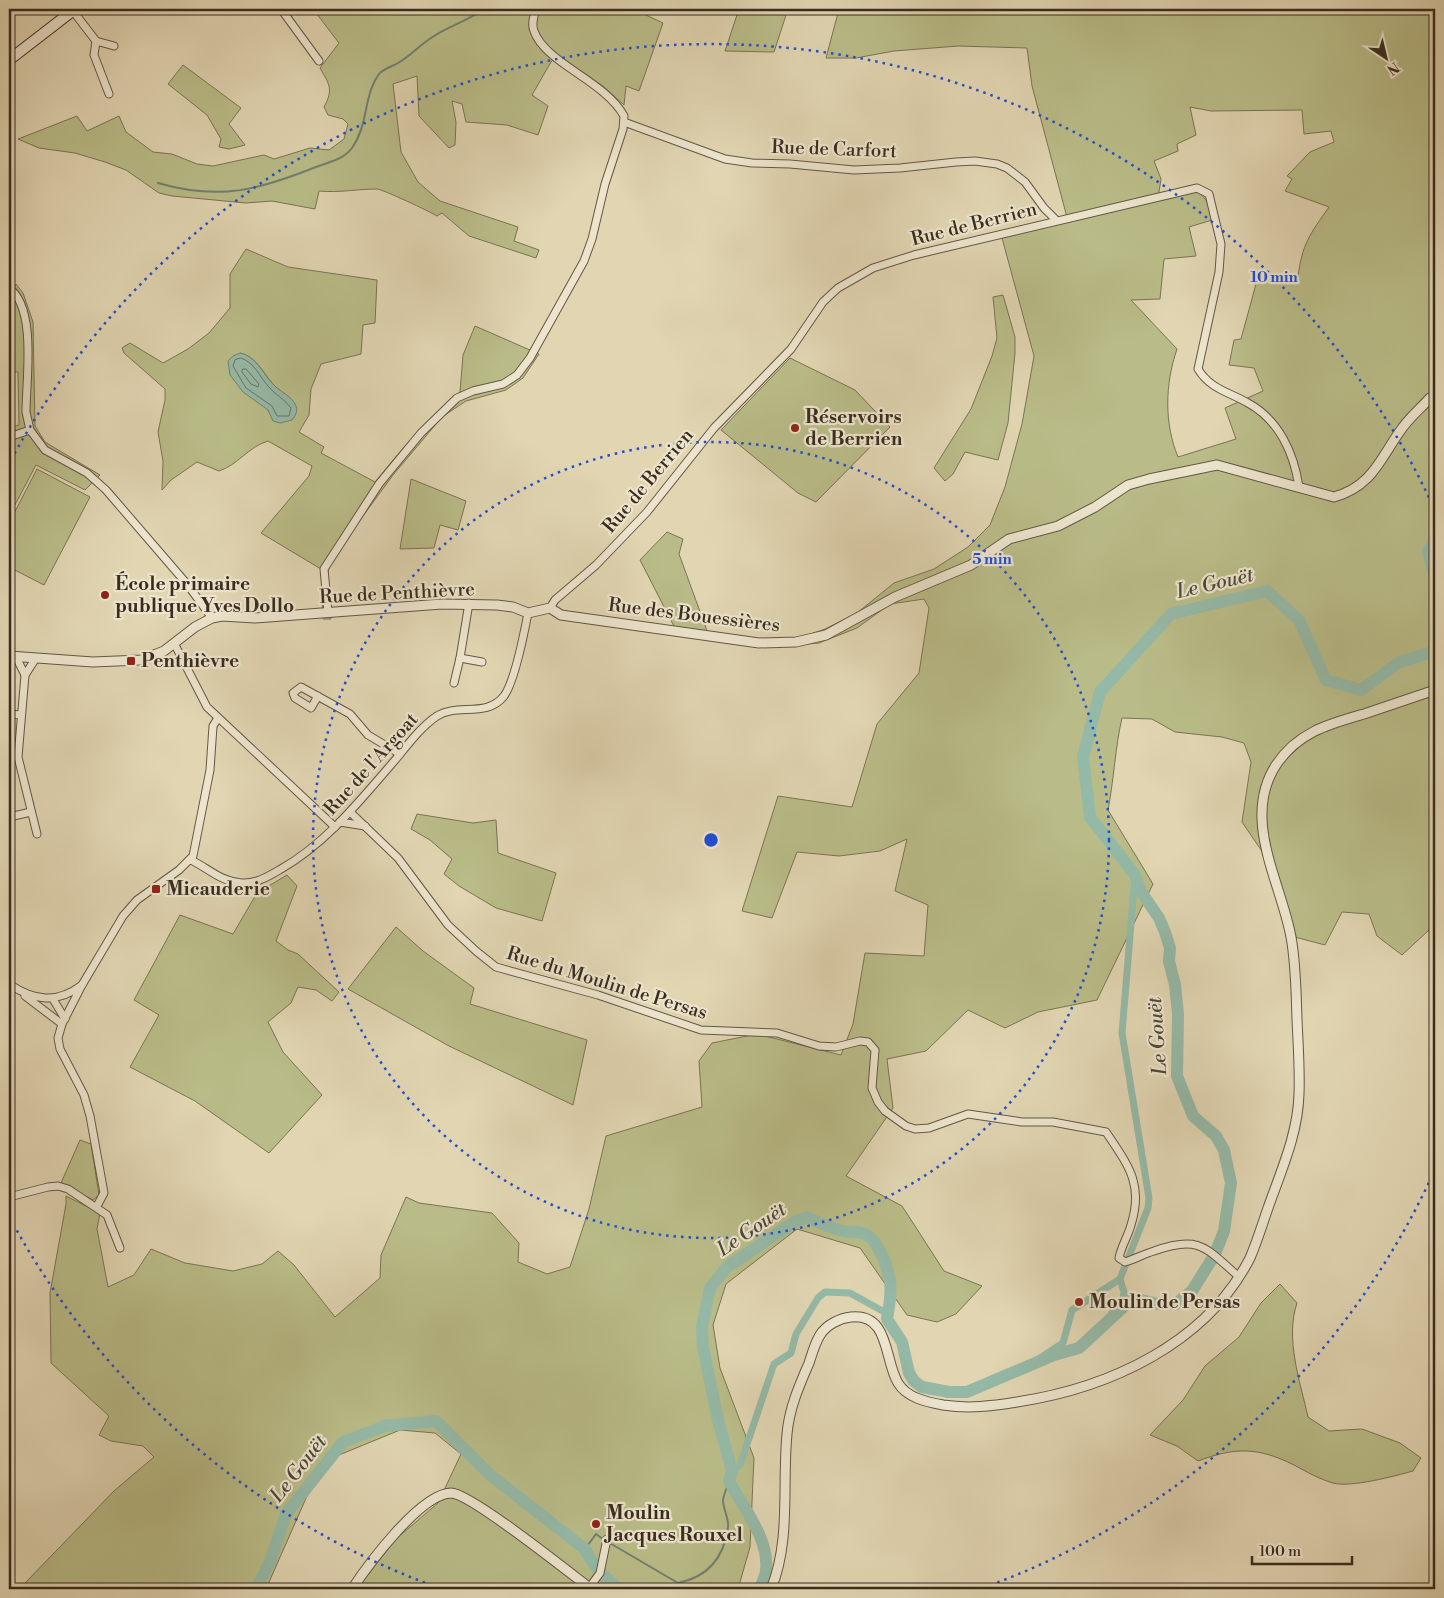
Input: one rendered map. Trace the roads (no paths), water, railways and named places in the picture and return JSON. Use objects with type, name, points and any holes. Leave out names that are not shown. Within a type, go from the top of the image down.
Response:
[{"type":"main road","points":[[9,60],[74,10]]},
{"type":"street","points":[[281,9],[319,61]]},
{"type":"street","points":[[328,613],[324,569],[379,484],[420,433],[457,398],[473,391],[503,384],[517,375],[530,358],[584,261],[592,239],[624,122],[624,116],[618,104],[609,96],[556,58],[538,40],[532,20],[536,9]]},
{"type":"street","points":[[74,10],[96,41],[114,46]]},
{"type":"street","points":[[96,41],[94,55],[109,94]]},
{"type":"street","name":"Rue de Carfort","points":[[624,122],[725,159],[752,163],[790,164],[854,170],[900,168],[956,162],[992,163],[1007,168],[1016,174],[1056,220]]},
{"type":"street","name":"Rue de Berrien","points":[[550,608],[555,600],[596,565],[641,518],[714,428],[776,367],[823,302],[838,288],[873,268],[906,257],[1197,188],[1208,194],[1221,244],[1219,272],[1198,369],[1211,386],[1249,403],[1274,424],[1296,466],[1299,487]]},
{"type":"street","points":[[9,288],[18,298],[27,327],[26,412],[30,430],[45,450],[92,476],[114,497],[187,584],[212,618]]},
{"type":"street","name":"Rue des Bouessières","points":[[550,608],[561,615],[732,640],[759,643],[813,640],[838,630],[895,597],[971,565],[1009,539],[1058,526],[1095,507],[1128,485],[1217,466],[1334,497],[1350,493],[1370,477],[1404,426],[1430,398],[1435,396]]},
{"type":"street","points":[[9,433],[14,435],[30,430]]},
{"type":"street","points":[[454,683],[469,603]]},
{"type":"street","name":"Rue de Penthièvre","points":[[14,656],[93,662],[126,662],[154,656],[194,627],[212,618],[222,616],[255,618],[469,603],[513,607],[528,613]]},
{"type":"street","points":[[528,613],[550,608]]},
{"type":"street","name":"Rue de l'Argoat","points":[[191,860],[220,877],[243,883],[255,882],[293,862],[316,845],[350,812],[400,754],[437,716],[449,711],[476,710],[490,707],[503,698],[510,685],[528,613]]},
{"type":"street","points":[[174,643],[207,707],[218,718],[337,825],[366,826]]},
{"type":"street","points":[[14,656],[25,674]]},
{"type":"street","points":[[36,658],[25,674],[18,757],[37,834]]},
{"type":"street","points":[[460,658],[482,662]]},
{"type":"street","points":[[771,1589],[777,1576],[782,1540],[786,1439],[792,1407],[820,1335],[833,1323],[844,1318],[865,1318],[872,1322],[881,1332],[898,1384],[909,1396],[940,1405],[976,1408],[1059,1394],[1124,1372],[1161,1352],[1185,1335],[1209,1313],[1238,1276],[1250,1257],[1292,1138],[1299,1094],[1296,974],[1291,936],[1262,831],[1262,808],[1265,789],[1275,766],[1288,750],[1311,731],[1435,690]]},
{"type":"street","points":[[318,696],[350,714],[368,734],[400,754]]},
{"type":"street","points":[[9,714],[21,715]]},
{"type":"street","points":[[97,1206],[104,1193],[88,1106],[60,1049],[58,1038],[63,1022],[82,985],[123,916],[137,900],[191,860],[203,810],[212,754],[213,726],[218,718]]},
{"type":"street","points":[[9,817],[31,812]]},
{"type":"street","name":"Rue du Moulin de Persas","points":[[350,812],[398,858],[448,925],[496,967],[598,995],[701,1030],[777,1033],[819,1046],[836,1047],[860,1041],[868,1042],[875,1050],[872,1088],[878,1102],[896,1120],[916,1129],[929,1128],[968,1114],[1022,1122],[1053,1122],[1106,1132],[1131,1170],[1136,1194],[1132,1223],[1120,1252],[1120,1258],[1125,1262],[1181,1242],[1203,1246],[1238,1276]]},
{"type":"street","points":[[9,984],[63,1022]]},
{"type":"street","points":[[21,992],[31,997],[52,999],[64,996],[82,985]]},
{"type":"street","points":[[52,999],[63,1022]]},
{"type":"street","points":[[9,1197],[58,1186],[68,1189],[97,1206],[107,1215],[120,1248]]},
{"type":"street","points":[[352,1589],[381,1549],[402,1525],[434,1499],[452,1493],[460,1495],[501,1521],[591,1587],[600,1572],[606,1541]]},
{"type":"water","points":[[240,353],[255,361],[273,384],[294,403],[297,410],[292,420],[280,423],[273,421],[268,410],[243,392],[230,375],[228,361]]},
{"type":"waterway","points":[[158,183],[201,191],[220,192],[238,190],[276,182],[340,158],[352,148],[357,139],[364,120],[370,91],[379,74],[438,34],[484,9]]},
{"type":"waterway","name":"Le Gouët","points":[[1435,539],[1428,552],[1435,577]]},
{"type":"waterway","name":"Le Gouët","points":[[760,1589],[766,1571],[764,1548],[754,1524],[729,1481],[732,1471],[718,1420],[703,1347],[702,1327],[710,1288],[727,1267],[794,1222],[807,1217],[838,1230],[865,1234],[870,1237],[882,1254],[887,1268],[891,1290],[887,1319],[902,1342],[909,1373],[914,1381],[922,1387],[949,1392],[967,1392],[1054,1355],[1079,1348],[1133,1298],[1158,1304],[1176,1304],[1192,1291],[1215,1254],[1224,1231],[1231,1183],[1224,1150],[1216,1136],[1193,1116],[1177,1076],[1178,1014],[1175,985],[1169,961],[1170,948],[1165,932],[1159,918],[1140,890],[1135,875],[1090,817],[1083,757],[1100,692],[1171,614],[1267,591],[1299,620],[1326,680],[1361,690],[1398,663],[1435,651]]},
{"type":"waterway","points":[[1101,1328],[1123,1298],[1124,1292],[1120,1279],[1148,1208],[1149,1198],[1122,1033],[1135,875]]},
{"type":"waterway","points":[[1028,1366],[1063,1343],[1072,1310],[1120,1279]]},
{"type":"waterway","points":[[732,1471],[740,1465],[774,1364],[791,1353],[796,1334],[818,1298],[825,1292],[850,1293],[888,1314]]},
{"type":"waterway","name":"Le Gouët","points":[[256,1589],[270,1562],[286,1514],[343,1442],[385,1426],[436,1421],[489,1474],[585,1549],[600,1571],[619,1589]]},
{"type":"waterway","points":[[608,1542],[678,1583],[698,1576],[713,1564],[723,1548],[728,1527],[723,1500],[729,1481]]},
{"type":"waterway","points":[[585,1549],[596,1534],[604,1540]]},
{"type":"place","name":"Réservoirs de Berrien","points":[[795,428]]},
{"type":"place","name":"École primaire publique Yves Dollo","points":[[105,595]]},
{"type":"place","name":"Penthièvre","points":[[131,661]]},
{"type":"place","name":"Micauderie","points":[[156,889]]},
{"type":"place","name":"Moulin de Persas","points":[[1079,1302]]},
{"type":"place","name":"Moulin Jacques Rouxel","points":[[596,1524]]}]
